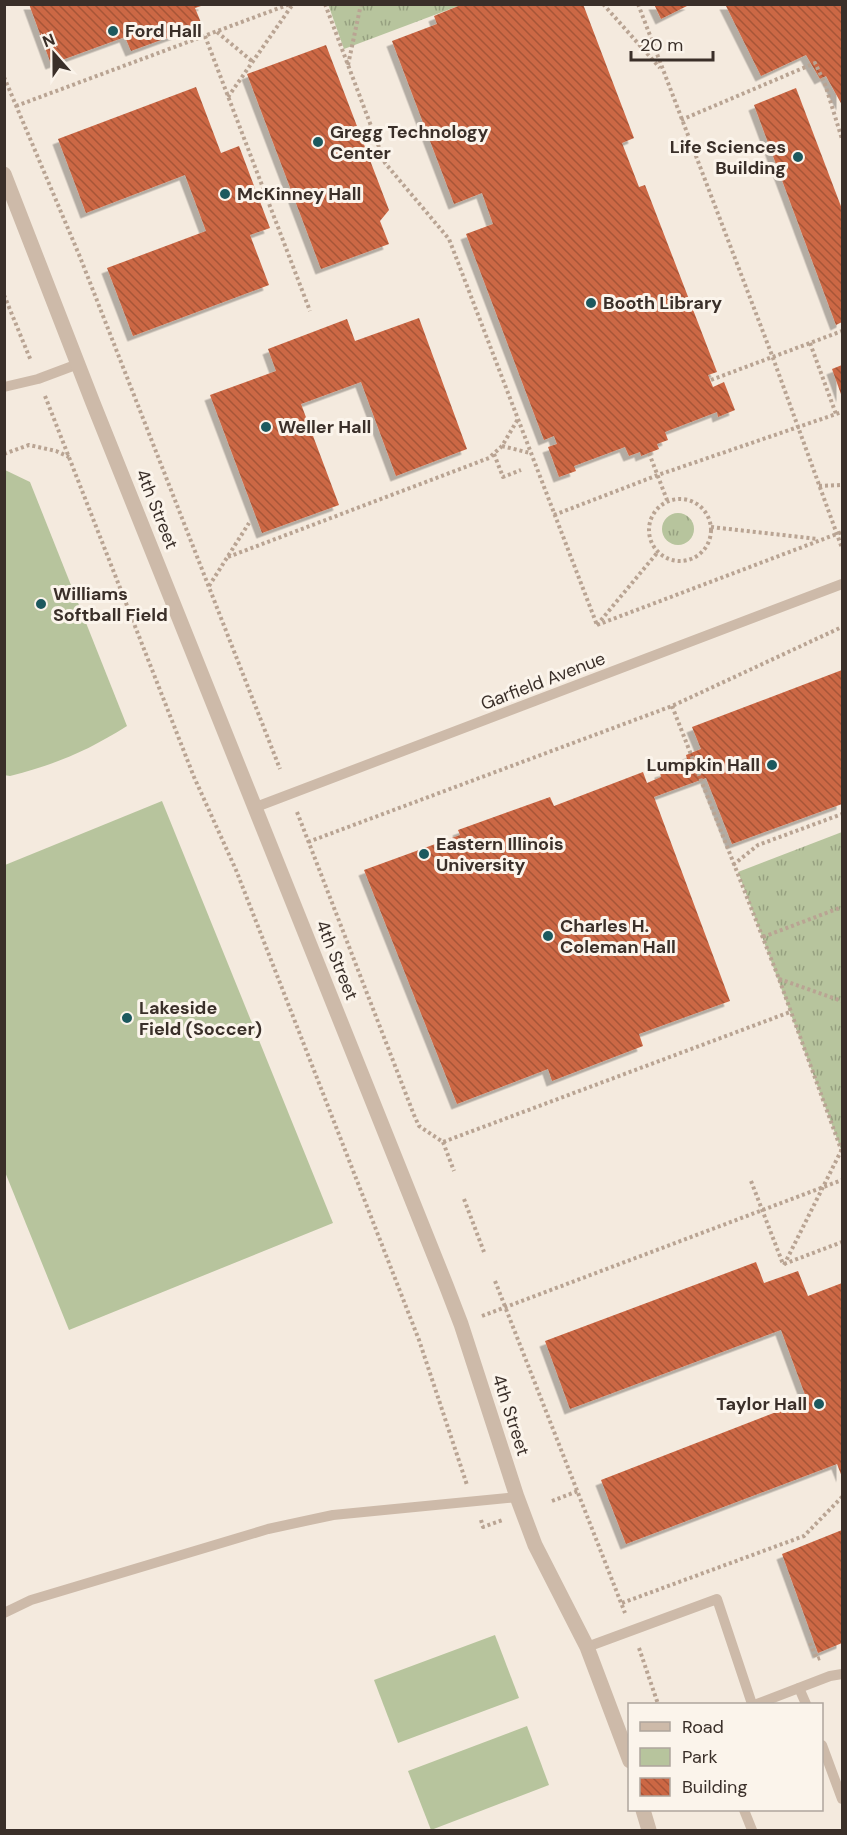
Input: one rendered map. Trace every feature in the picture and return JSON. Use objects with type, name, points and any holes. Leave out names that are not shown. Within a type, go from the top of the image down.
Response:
[{"type":"street","name":"4th Street","points":[[4,174],[453,1305],[535,1545],[587,1647],[628,1754]]},
{"type":"street","points":[[644,1811],[649,1830]]},
{"type":"lane","points":[[4,387],[38,379],[78,364]]},
{"type":"lane","name":"Garfield Avenue","points":[[256,807],[843,584]]},
{"type":"lane","points":[[4,1613],[31,1600],[268,1529],[333,1515],[517,1497]]},
{"type":"lane","points":[[587,1647],[717,1599],[752,1703]]},
{"type":"lane","points":[[760,1703],[830,1676],[843,1674]]},
{"type":"lane","points":[[799,1688],[806,1703]]},
{"type":"lane","points":[[823,1748],[843,1799]]},
{"type":"lane","points":[[745,1811],[752,1830]]},
{"type":"path","points":[[16,106],[291,4]]},
{"type":"path","points":[[228,98],[291,4]]},
{"type":"path","points":[[325,4],[385,163],[449,239],[597,625]]},
{"type":"path","points":[[348,66],[361,4]]},
{"type":"path","points":[[603,4],[663,70]]},
{"type":"path","points":[[638,4],[843,548]]},
{"type":"path","points":[[217,31],[253,62]]},
{"type":"path","points":[[205,36],[310,311]]},
{"type":"path","points":[[681,120],[815,63],[825,84],[843,139]]},
{"type":"path","points":[[4,77],[80,257],[280,769]]},
{"type":"path","points":[[4,295],[194,777],[236,870],[419,1340],[483,1527],[510,1517]]},
{"type":"path","points":[[711,380],[843,331]]},
{"type":"path","points":[[810,343],[836,414]]},
{"type":"path","points":[[554,515],[658,475],[843,411]]},
{"type":"path","points":[[228,557],[489,458],[502,446],[518,418]]},
{"type":"path","points":[[4,454],[29,445],[56,451],[69,457]]},
{"type":"path","points":[[502,446],[531,453]]},
{"type":"path","points":[[649,453],[667,500]]},
{"type":"path","points":[[494,454],[503,477],[521,470]]},
{"type":"path","points":[[819,486],[843,486]]},
{"type":"path","points":[[688,499],[708,514],[711,527],[710,538],[705,548],[696,557],[679,561],[666,559],[657,553],[650,541],[649,520],[654,510],[667,500],[688,499]]},
{"type":"path","points":[[209,587],[249,523]]},
{"type":"path","points":[[711,527],[820,540]]},
{"type":"path","points":[[597,625],[843,532]]},
{"type":"path","points":[[597,625],[657,553]]},
{"type":"path","points":[[309,842],[672,706],[843,627]]},
{"type":"path","points":[[672,706],[763,937],[842,1150],[783,1265]]},
{"type":"path","points":[[297,812],[419,1126],[443,1142],[454,1171]]},
{"type":"path","points":[[733,865],[758,845],[843,814]]},
{"type":"path","points":[[763,937],[843,907]]},
{"type":"path","points":[[779,979],[843,1001]]},
{"type":"path","points":[[443,1142],[790,1012]]},
{"type":"path","points":[[482,1316],[843,1180]]},
{"type":"path","points":[[751,1181],[783,1265]]},
{"type":"path","points":[[464,1199],[484,1252]]},
{"type":"path","points":[[783,1265],[843,1242]]},
{"type":"path","points":[[495,1281],[622,1603],[658,1703]]},
{"type":"path","points":[[552,1501],[578,1491]]},
{"type":"path","points":[[622,1603],[804,1536],[843,1497]]},
{"type":"path","points":[[810,1643],[816,1659],[827,1655]]},
{"type":"green space","points":[[328,4],[461,4],[461,5],[344,49]]},
{"type":"green space","name":"Williams Softball Field","points":[[5,470],[30,482],[127,726],[71,756],[10,776],[4,775]]},
{"type":"green space","points":[[678,513],[689,518],[694,529],[689,540],[678,545],[667,540],[662,529],[667,518]]},
{"type":"green space","name":"Lakeside Field (Soccer)","points":[[162,801],[333,1223],[69,1330],[5,1172],[5,865]]},
{"type":"green space","points":[[842,832],[842,1152],[738,872]]},
{"type":"green space","points":[[495,1635],[519,1698],[398,1743],[374,1680]]},
{"type":"green space","points":[[527,1726],[549,1785],[431,1830],[408,1771]]},
{"type":"building","name":"Ford Hall","points":[[29,4],[204,5],[195,8],[202,25],[131,51],[125,37],[51,64]]},
{"type":"building","name":"Booth Library","points":[[463,4],[583,4],[634,138],[622,143],[639,187],[645,185],[717,372],[708,375],[713,387],[724,382],[735,410],[718,417],[717,412],[665,432],[668,440],[657,444],[659,449],[641,456],[640,452],[629,456],[625,447],[574,466],[576,471],[559,477],[548,447],[557,444],[554,436],[544,440],[466,234],[493,224],[482,193],[454,204],[392,41],[437,24],[434,16]]},
{"type":"building","points":[[654,4],[691,4],[661,19]]},
{"type":"building","points":[[725,4],[842,4],[842,105],[826,76],[820,79],[806,55],[761,76]]},
{"type":"building","name":"Gregg Technology Center","points":[[326,45],[389,210],[380,221],[389,244],[321,269],[247,74]]},
{"type":"building","name":"McKinney Hall","points":[[196,87],[221,153],[239,146],[270,228],[250,235],[269,285],[133,336],[107,268],[206,231],[185,175],[86,213],[58,139]]},
{"type":"building","name":"Life Sciences Building","points":[[796,88],[842,209],[842,322],[836,325],[754,105]]},
{"type":"building","name":"Weller Hall","points":[[419,318],[467,449],[396,476],[361,382],[301,404],[339,505],[262,533],[210,395],[276,371],[268,349],[347,319],[355,341]]},
{"type":"building","points":[[842,365],[842,397],[832,369]]},
{"type":"building","name":"Charles H. Coleman Hall","points":[[842,670],[842,804],[732,844],[706,778],[654,797],[730,1001],[639,1034],[643,1046],[552,1081],[548,1069],[457,1104],[364,870],[460,835],[458,830],[550,797],[554,806],[643,772],[647,783],[661,777],[660,772],[672,769],[671,764],[687,759],[686,755],[701,749],[692,727]]},
{"type":"building","name":"Taylor Hall","points":[[756,1262],[764,1283],[798,1271],[808,1296],[842,1283],[842,1477],[837,1464],[626,1544],[601,1480],[807,1400],[781,1330],[570,1409],[545,1341]]},
{"type":"building","points":[[842,1530],[842,1643],[818,1653],[782,1554]]},
{"type":"place","name":"Ford Hall","points":[[113,31]]},
{"type":"place","name":"Gregg Technology Center","points":[[318,142]]},
{"type":"place","name":"Life Sciences Building","points":[[798,157]]},
{"type":"place","name":"McKinney Hall","points":[[225,194]]},
{"type":"place","name":"Booth Library","points":[[591,303]]},
{"type":"place","name":"Weller Hall","points":[[266,427]]},
{"type":"place","name":"Williams Softball Field","points":[[41,604]]},
{"type":"place","name":"Lumpkin Hall","points":[[772,765]]},
{"type":"place","name":"Eastern Illinois University","points":[[424,854]]},
{"type":"place","name":"Charles H. Coleman Hall","points":[[548,936]]},
{"type":"place","name":"Lakeside Field (Soccer)","points":[[127,1018]]},
{"type":"place","name":"Taylor Hall","points":[[819,1404]]}]
